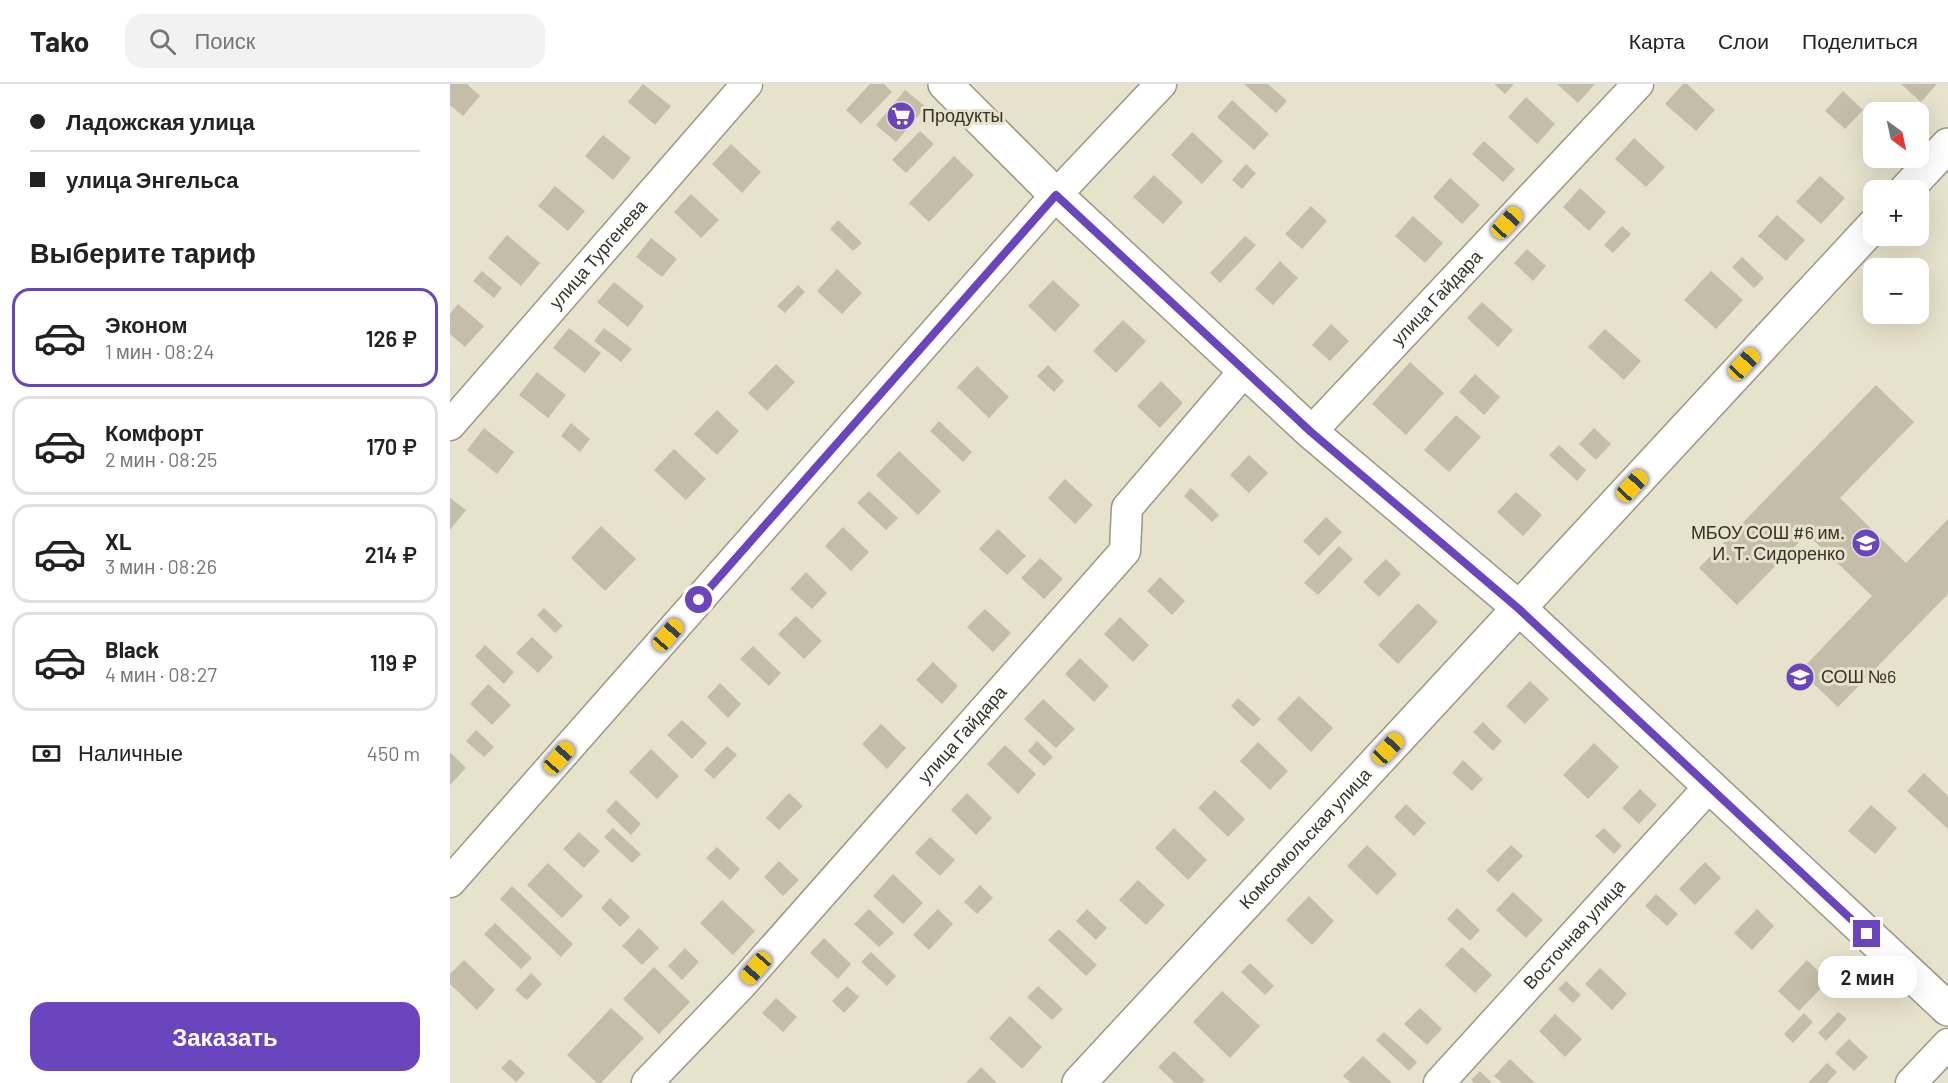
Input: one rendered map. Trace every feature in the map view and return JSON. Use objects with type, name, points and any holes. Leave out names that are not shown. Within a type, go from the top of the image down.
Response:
[{"type":"street","name":"улица Тургенева","points":[[450,426],[747,84]]},
{"type":"street","points":[[945,84],[1056,195],[1311,432],[1519,609],[1948,1010]]},
{"type":"street","points":[[450,882],[1056,195],[1161,84]]},
{"type":"street","name":"улица Гайдара","points":[[1311,432],[1638,84]]},
{"type":"street","points":[[1915,180],[1948,145]]},
{"type":"street","name":"Комсомольская улица","points":[[1079,1083],[1863,237]]},
{"type":"street","name":"улица Гайдара","points":[[647,1083],[741,985],[1125,551],[1127,508],[1245,370]]},
{"type":"street","name":"Восточная улица","points":[[1439,1083],[1709,787]]},
{"type":"street","points":[[1911,1083],[1948,1044]]},
{"type":"building","points":[[450,84],[467,84],[480,96],[463,116],[450,105]]},
{"type":"building","points":[[643,84],[671,106],[655,125],[628,102]]},
{"type":"building","points":[[870,84],[884,84],[892,92],[861,124],[846,110]]},
{"type":"building","points":[[1244,84],[1268,84],[1287,101],[1276,113]]},
{"type":"building","points":[[1494,84],[1514,84],[1505,94]]},
{"type":"building","points":[[1557,84],[1595,84],[1578,103]]},
{"type":"building","points":[[1683,84],[1687,84],[1715,110],[1696,131],[1665,104]]},
{"type":"building","points":[[1901,84],[1937,84],[1921,102]]},
{"type":"building","name":"Продукты","points":[[905,90],[926,107],[896,142],[876,125]]},
{"type":"building","points":[[1843,91],[1863,110],[1845,129],[1825,111]]},
{"type":"building","points":[[1526,97],[1555,124],[1537,144],[1508,117]]},
{"type":"building","points":[[1232,100],[1269,134],[1254,150],[1217,117]]},
{"type":"building","points":[[920,131],[934,144],[906,173],[892,160]]},
{"type":"building","points":[[1192,132],[1223,161],[1202,184],[1171,155]]},
{"type":"building","points":[[603,135],[631,158],[613,180],[585,156]]},
{"type":"building","points":[[1634,138],[1665,167],[1646,187],[1615,159]]},
{"type":"building","points":[[1484,141],[1515,169],[1503,182],[1472,154]]},
{"type":"building","points":[[731,144],[761,172],[742,193],[712,164]]},
{"type":"building","points":[[954,156],[974,175],[929,222],[909,203]]},
{"type":"building","points":[[1246,164],[1256,173],[1242,189],[1232,180]]},
{"type":"building","points":[[1154,175],[1183,202],[1163,224],[1133,197]]},
{"type":"building","points":[[1820,176],[1845,198],[1821,224],[1796,202]]},
{"type":"building","points":[[1450,178],[1480,205],[1462,224],[1433,197]]},
{"type":"building","points":[[555,186],[585,211],[568,231],[538,206]]},
{"type":"building","points":[[1580,188],[1606,212],[1589,231],[1563,207]]},
{"type":"building","points":[[691,194],[719,220],[701,238],[674,212]]},
{"type":"building","points":[[1311,206],[1327,221],[1302,249],[1285,234]]},
{"type":"building","points":[[1777,215],[1805,240],[1786,261],[1758,236]]},
{"type":"building","points":[[1413,216],[1443,243],[1425,263],[1395,236]]},
{"type":"building","points":[[838,220],[862,243],[853,251],[830,229]]},
{"type":"building","points":[[1622,226],[1631,234],[1613,253],[1604,245]]},
{"type":"building","points":[[507,235],[540,263],[521,286],[488,258]]},
{"type":"building","points":[[1245,236],[1256,245],[1220,283],[1210,273]]},
{"type":"building","points":[[651,238],[677,259],[662,277],[636,257]]},
{"type":"building","points":[[1527,249],[1546,266],[1533,281],[1514,263]]},
{"type":"building","points":[[1742,257],[1764,278],[1754,288],[1732,267]]},
{"type":"building","points":[[1280,261],[1298,278],[1273,305],[1255,289]]},
{"type":"building","points":[[837,269],[862,293],[842,314],[817,291]]},
{"type":"building","points":[[482,271],[502,288],[494,298],[473,281]]},
{"type":"building","points":[[1711,271],[1743,300],[1716,329],[1684,300]]},
{"type":"building","points":[[1053,280],[1080,305],[1055,332],[1028,306]]},
{"type":"building","points":[[614,282],[644,306],[628,327],[597,302]]},
{"type":"building","points":[[798,285],[805,292],[785,313],[777,306]]},
{"type":"building","points":[[1482,302],[1513,330],[1498,347],[1467,318]]},
{"type":"building","points":[[458,304],[484,326],[465,347],[450,334],[450,314]]},
{"type":"building","points":[[1123,320],[1146,341],[1116,373],[1093,351]]},
{"type":"building","points":[[1331,324],[1349,341],[1330,361],[1312,345]]},
{"type":"building","points":[[569,328],[601,353],[585,373],[553,348]]},
{"type":"building","points":[[604,328],[632,349],[621,362],[594,341]]},
{"type":"building","points":[[1605,329],[1641,361],[1624,380],[1588,347]]},
{"type":"building","points":[[1410,362],[1444,393],[1406,435],[1372,404]]},
{"type":"building","points":[[776,364],[795,382],[767,411],[748,393]]},
{"type":"building","points":[[1048,365],[1064,381],[1054,392],[1037,376]]},
{"type":"building","points":[[977,366],[1009,397],[989,418],[957,387]]},
{"type":"building","points":[[537,372],[566,395],[548,418],[519,395]]},
{"type":"building","points":[[1475,374],[1500,397],[1484,415],[1459,392]]},
{"type":"building","points":[[1161,381],[1183,403],[1160,428],[1137,406]]},
{"type":"building","points":[[1876,385],[1914,422],[1840,498],[1906,563],[1948,519],[1948,594],[1838,707],[1800,671],[1872,596],[1807,534],[1737,605],[1699,568]]},
{"type":"building","points":[[717,410],[739,431],[717,455],[694,434]]},
{"type":"building","points":[[1456,415],[1481,437],[1449,472],[1424,450]]},
{"type":"building","points":[[939,421],[972,452],[963,462],[930,431]]},
{"type":"building","points":[[571,423],[590,439],[580,452],[561,436]]},
{"type":"building","points":[[484,428],[514,452],[497,474],[467,450]]},
{"type":"building","points":[[1594,428],[1611,444],[1596,460],[1579,444]]},
{"type":"building","points":[[1559,445],[1586,470],[1577,481],[1549,455]]},
{"type":"building","points":[[674,449],[706,479],[686,500],[654,470]]},
{"type":"building","points":[[899,451],[941,491],[918,515],[876,475]]},
{"type":"building","points":[[1249,455],[1268,473],[1249,493],[1230,475]]},
{"type":"building","points":[[1065,479],[1093,505],[1075,524],[1048,498]]},
{"type":"building","points":[[1191,488],[1219,515],[1212,522],[1184,496]]},
{"type":"building","points":[[869,491],[898,518],[886,530],[857,503]]},
{"type":"building","points":[[1516,492],[1542,515],[1523,536],[1497,512]]},
{"type":"building","points":[[450,498],[466,510],[450,530]]},
{"type":"building","points":[[1326,517],[1342,532],[1319,556],[1303,541]]},
{"type":"building","points":[[601,526],[636,559],[605,591],[571,558]]},
{"type":"building","points":[[843,527],[869,552],[851,571],[825,546]]},
{"type":"building","points":[[998,529],[1026,556],[1007,575],[979,549]]},
{"type":"building","points":[[1339,546],[1353,559],[1318,595],[1304,583]]},
{"type":"building","points":[[1040,558],[1063,579],[1044,599],[1021,578]]},
{"type":"building","points":[[1386,559],[1401,574],[1379,597],[1363,582]]},
{"type":"building","points":[[806,572],[827,593],[812,609],[790,589]]},
{"type":"building","points":[[1160,577],[1185,601],[1172,615],[1147,591]]},
{"type":"building","points":[[1418,603],[1438,622],[1398,664],[1378,645]]},
{"type":"building","points":[[544,608],[563,626],[555,633],[537,615]]},
{"type":"building","points":[[985,609],[1011,633],[993,652],[967,627]]},
{"type":"building","points":[[796,616],[822,641],[804,659],[778,634]]},
{"type":"building","points":[[1120,617],[1149,645],[1133,662],[1104,634]]},
{"type":"building","points":[[532,637],[553,657],[538,673],[516,653]]},
{"type":"building","points":[[485,645],[514,672],[504,684],[475,656]]},
{"type":"building","points":[[753,646],[781,673],[769,686],[740,659]]},
{"type":"building","points":[[1080,658],[1109,686],[1094,702],[1065,674]]},
{"type":"building","points":[[933,662],[958,686],[942,704],[916,680]]},
{"type":"building","points":[[1530,681],[1549,699],[1525,724],[1506,706]]},
{"type":"building","points":[[720,683],[741,704],[728,718],[707,697]]},
{"type":"building","points":[[488,684],[511,705],[492,725],[470,704]]},
{"type":"building","points":[[1299,696],[1333,728],[1311,752],[1277,719]]},
{"type":"building","points":[[1238,698],[1261,719],[1253,727],[1231,706]]},
{"type":"building","points":[[1043,699],[1075,729],[1056,748],[1024,719]]},
{"type":"building","points":[[682,720],[707,743],[692,759],[667,735]]},
{"type":"building","points":[[1483,722],[1502,741],[1493,751],[1473,732]]},
{"type":"building","points":[[881,724],[906,748],[887,769],[862,744]]},
{"type":"building","points":[[476,730],[494,747],[484,757],[466,741]]},
{"type":"building","points":[[1037,741],[1053,757],[1044,766],[1028,751]]},
{"type":"building","points":[[1258,742],[1288,771],[1270,790],[1240,761]]},
{"type":"building","points":[[1594,743],[1619,767],[1588,799],[1563,775]]},
{"type":"building","points":[[1005,745],[1036,774],[1018,794],[987,764]]},
{"type":"building","points":[[727,746],[737,755],[714,779],[704,770]]},
{"type":"building","points":[[651,749],[679,776],[657,799],[629,772]]},
{"type":"building","points":[[450,752],[466,768],[450,785]]},
{"type":"building","points":[[1463,760],[1483,779],[1472,791],[1452,773]]},
{"type":"building","points":[[1924,773],[1948,796],[1948,829],[1907,791]]},
{"type":"building","points":[[1640,789],[1657,805],[1639,824],[1622,808]]},
{"type":"building","points":[[1215,790],[1245,819],[1228,837],[1198,808]]},
{"type":"building","points":[[789,793],[803,806],[779,830],[766,818]]},
{"type":"building","points":[[967,793],[992,818],[976,835],[951,810]]},
{"type":"building","points":[[616,800],[641,824],[631,835],[606,811]]},
{"type":"building","points":[[1406,804],[1426,823],[1414,836],[1394,817]]},
{"type":"building","points":[[1871,805],[1897,828],[1875,854],[1848,831]]},
{"type":"building","points":[[613,828],[641,854],[632,863],[604,837]]},
{"type":"building","points":[[1174,828],[1207,860],[1188,880],[1155,848]]},
{"type":"building","points":[[1604,828],[1622,846],[1614,854],[1595,836]]},
{"type":"building","points":[[579,832],[600,851],[584,868],[563,849]]},
{"type":"building","points":[[930,837],[955,860],[940,876],[915,853]]},
{"type":"building","points":[[1367,845],[1397,874],[1377,895],[1347,866]]},
{"type":"building","points":[[1511,845],[1523,856],[1498,882],[1486,871]]},
{"type":"building","points":[[717,847],[740,869],[730,880],[706,858]]},
{"type":"building","points":[[779,861],[799,880],[783,896],[764,877]]},
{"type":"building","points":[[1705,862],[1721,878],[1695,905],[1679,889]]},
{"type":"building","points":[[548,863],[583,896],[562,918],[527,885]]},
{"type":"building","points":[[893,874],[923,903],[903,924],[873,896]]},
{"type":"building","points":[[1138,880],[1165,905],[1146,925],[1119,900]]},
{"type":"building","points":[[980,885],[993,898],[977,914],[964,902]]},
{"type":"building","points":[[512,886],[573,944],[561,957],[500,899]]},
{"type":"building","points":[[1513,892],[1543,920],[1526,938],[1496,910]]},
{"type":"building","points":[[1656,894],[1678,914],[1667,926],[1645,906]]},
{"type":"building","points":[[1309,896],[1334,921],[1312,945],[1286,920]]},
{"type":"building","points":[[610,898],[630,917],[620,927],[601,908]]},
{"type":"building","points":[[722,900],[755,931],[733,955],[700,923]]},
{"type":"building","points":[[1457,908],[1480,930],[1470,941],[1447,919]]},
{"type":"building","points":[[869,909],[894,933],[879,947],[854,924]]},
{"type":"building","points":[[938,909],[953,924],[929,950],[913,935]]},
{"type":"building","points":[[1087,909],[1107,928],[1096,940],[1076,921]]},
{"type":"building","points":[[1757,909],[1774,926],[1752,950],[1734,933]]},
{"type":"building","points":[[495,923],[532,958],[521,969],[484,934]]},
{"type":"building","points":[[639,928],[659,948],[642,965],[622,946]]},
{"type":"building","points":[[1059,929],[1097,965],[1086,976],[1048,940]]},
{"type":"building","points":[[824,938],[851,964],[838,979],[810,953]]},
{"type":"building","points":[[1462,947],[1492,975],[1475,993],[1445,965]]},
{"type":"building","points":[[685,948],[699,962],[682,980],[668,966]]},
{"type":"building","points":[[871,952],[896,976],[887,986],[861,962]]},
{"type":"building","points":[[464,960],[495,990],[477,1010],[450,984],[450,974]]},
{"type":"building","points":[[1807,960],[1828,981],[1799,1011],[1778,991]]},
{"type":"building","points":[[1250,963],[1274,986],[1265,995],[1241,972]]},
{"type":"building","points":[[654,967],[690,1002],[659,1034],[623,999]]},
{"type":"building","points":[[1600,968],[1627,994],[1612,1010],[1585,984]]},
{"type":"building","points":[[531,973],[542,984],[527,1000],[515,990]]},
{"type":"building","points":[[1566,981],[1581,995],[1573,1003],[1558,989]]},
{"type":"building","points":[[847,986],[859,997],[844,1013],[832,1001]]},
{"type":"building","points":[[1038,986],[1063,1009],[1052,1020],[1027,997]]},
{"type":"building","points":[[1222,991],[1260,1026],[1230,1058],[1193,1022]]},
{"type":"building","points":[[776,998],[797,1017],[783,1032],[762,1013]]},
{"type":"building","points":[[611,1008],[644,1038],[601,1083],[597,1083],[567,1055]]},
{"type":"building","points":[[1420,1008],[1442,1029],[1427,1045],[1404,1024]]},
{"type":"building","points":[[1838,1012],[1847,1019],[1826,1041],[1818,1033]]},
{"type":"building","points":[[1804,1013],[1813,1022],[1793,1043],[1784,1034]]},
{"type":"building","points":[[1555,1014],[1582,1039],[1565,1057],[1539,1031]]},
{"type":"building","points":[[1010,1016],[1042,1047],[1022,1069],[989,1038]]},
{"type":"building","points":[[1384,1032],[1417,1062],[1409,1071],[1376,1040]]},
{"type":"building","points":[[1849,1039],[1868,1057],[1854,1071],[1835,1053]]},
{"type":"building","points":[[1174,1051],[1205,1080],[1202,1083],[1175,1083],[1158,1067]]},
{"type":"building","points":[[1363,1056],[1392,1083],[1351,1083],[1343,1076]]},
{"type":"building","points":[[510,1059],[525,1073],[516,1082],[501,1068]]},
{"type":"building","points":[[1510,1059],[1535,1083],[1502,1083],[1494,1076]]},
{"type":"building","points":[[1827,1063],[1837,1072],[1827,1083],[1808,1083]]},
{"type":"building","points":[[981,1067],[997,1083],[966,1083]]},
{"type":"building","points":[[1480,1071],[1492,1083],[1474,1083],[1471,1080]]},
{"type":"place","name":"Продукты","points":[[901,116]]},
{"type":"place","name":"МБОУ СОШ #6 им. И. Т. Сидоренко","points":[[1866,543]]},
{"type":"place","name":"СОШ №6","points":[[1800,677]]},
{"type":"route","points":[[699,600],[1056,195],[1311,432],[1519,609],[1867,934]]}]
